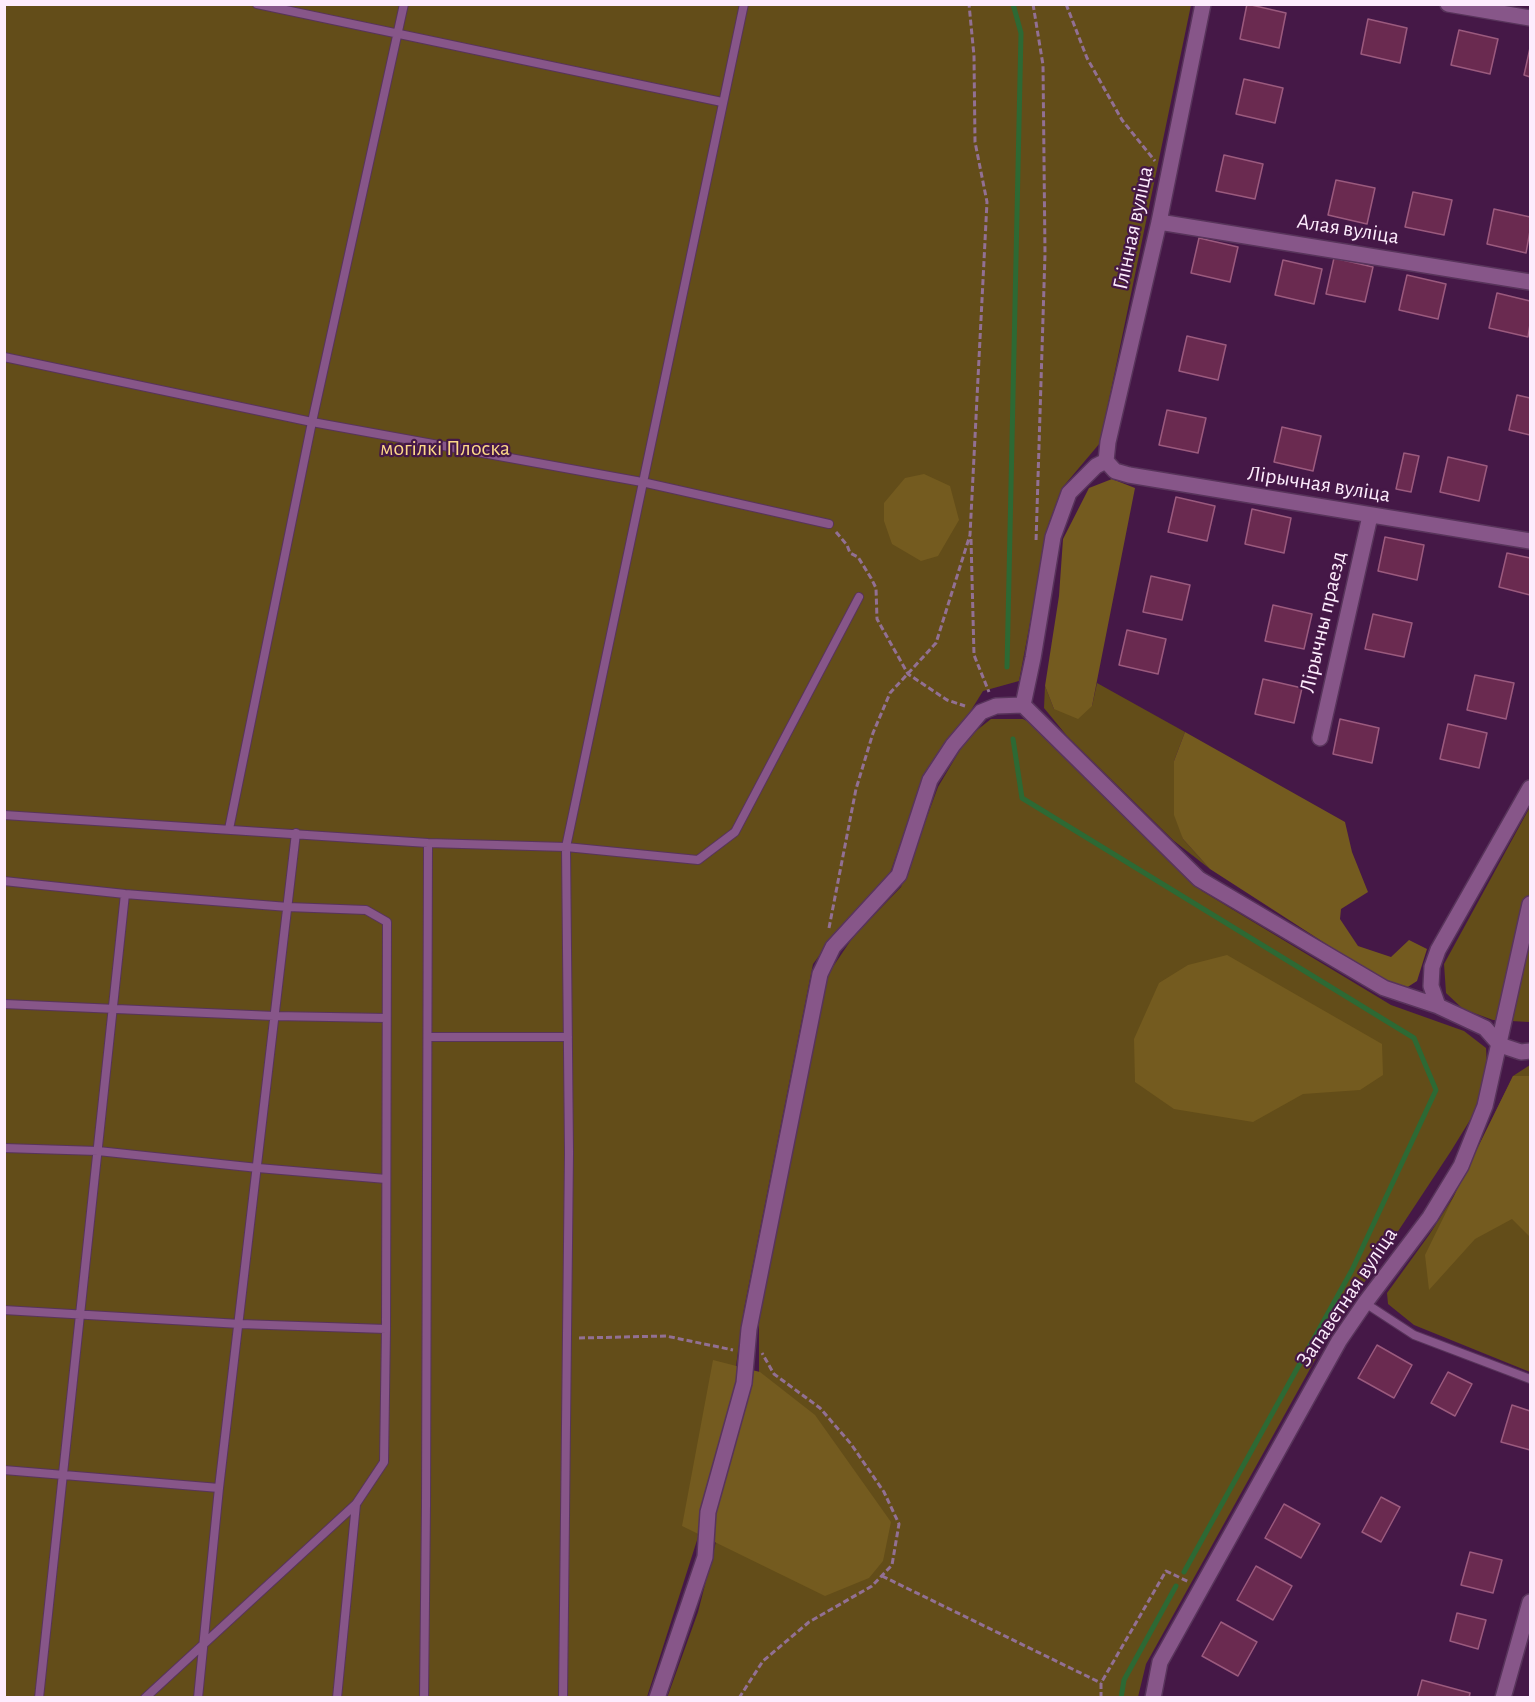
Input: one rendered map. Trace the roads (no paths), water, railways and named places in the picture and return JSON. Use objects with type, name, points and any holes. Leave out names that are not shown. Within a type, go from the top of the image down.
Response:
[{"type":"street","name":"Глінная вуліца","points":[[1106,460],[1159,222],[1203,4]]},
{"type":"street","points":[[1448,4],[1530,18]]},
{"type":"street","name":"Алая вуліца","points":[[1159,222],[1530,282]]},
{"type":"street","points":[[1023,705],[1053,537],[1069,493],[1096,466],[1106,460]]},
{"type":"street","name":"Лірычная вуліца","points":[[1106,460],[1115,471],[1129,475],[1530,541]]},
{"type":"street","name":"Лірычны праезд","points":[[1320,738],[1370,516]]},
{"type":"street","points":[[657,1698],[705,1557],[708,1512],[744,1383],[749,1329],[820,974],[833,947],[899,875],[930,780],[953,745],[981,712],[996,706],[1023,705],[1199,879],[1384,988],[1438,1006],[1485,1028],[1500,1045],[1521,1052],[1530,1051]]},
{"type":"street","points":[[1438,1006],[1431,986],[1432,967],[1438,950],[1530,788]]},
{"type":"street","name":"Запаветная вуліца","points":[[1153,1698],[1160,1662],[1340,1341],[1365,1303],[1430,1217],[1461,1166],[1485,1106],[1530,904]]},
{"type":"street","points":[[1503,1698],[1530,1602]]},
{"type":"lane","points":[[257,4],[722,102]]},
{"type":"lane","points":[[229,829],[312,422],[404,4]]},
{"type":"lane","points":[[563,1698],[569,1153],[566,848],[744,4]]},
{"type":"lane","points":[[4,357],[312,422],[642,482],[829,524]]},
{"type":"lane","points":[[4,815],[428,843],[566,848],[698,860],[735,832],[859,597]]},
{"type":"lane","points":[[198,1698],[219,1488],[296,833]]},
{"type":"lane","points":[[424,1698],[428,843]]},
{"type":"lane","points":[[4,881],[125,894],[288,907],[366,910],[387,922],[387,1329],[384,1462],[356,1504],[145,1698]]},
{"type":"lane","points":[[39,1698],[125,894]]},
{"type":"lane","points":[[4,1004],[274,1016],[386,1018]]},
{"type":"lane","points":[[428,1037],[568,1037]]},
{"type":"lane","points":[[4,1148],[98,1151],[386,1179]]},
{"type":"lane","points":[[1365,1303],[1414,1335],[1530,1379]]},
{"type":"lane","points":[[4,1310],[240,1324],[387,1329]]},
{"type":"lane","points":[[4,1470],[219,1488]]},
{"type":"lane","points":[[337,1698],[356,1504]]},
{"type":"waterway","points":[[1007,667],[1021,33],[1013,4]]},
{"type":"waterway","points":[[1013,739],[1022,798],[1414,1038],[1436,1090],[1352,1270],[1184,1572]]},
{"type":"waterway","points":[[1121,1698],[1124,1680],[1176,1586]]},
{"type":"park label","name":"могілкі Плоска","points":[[445,448]]}]
